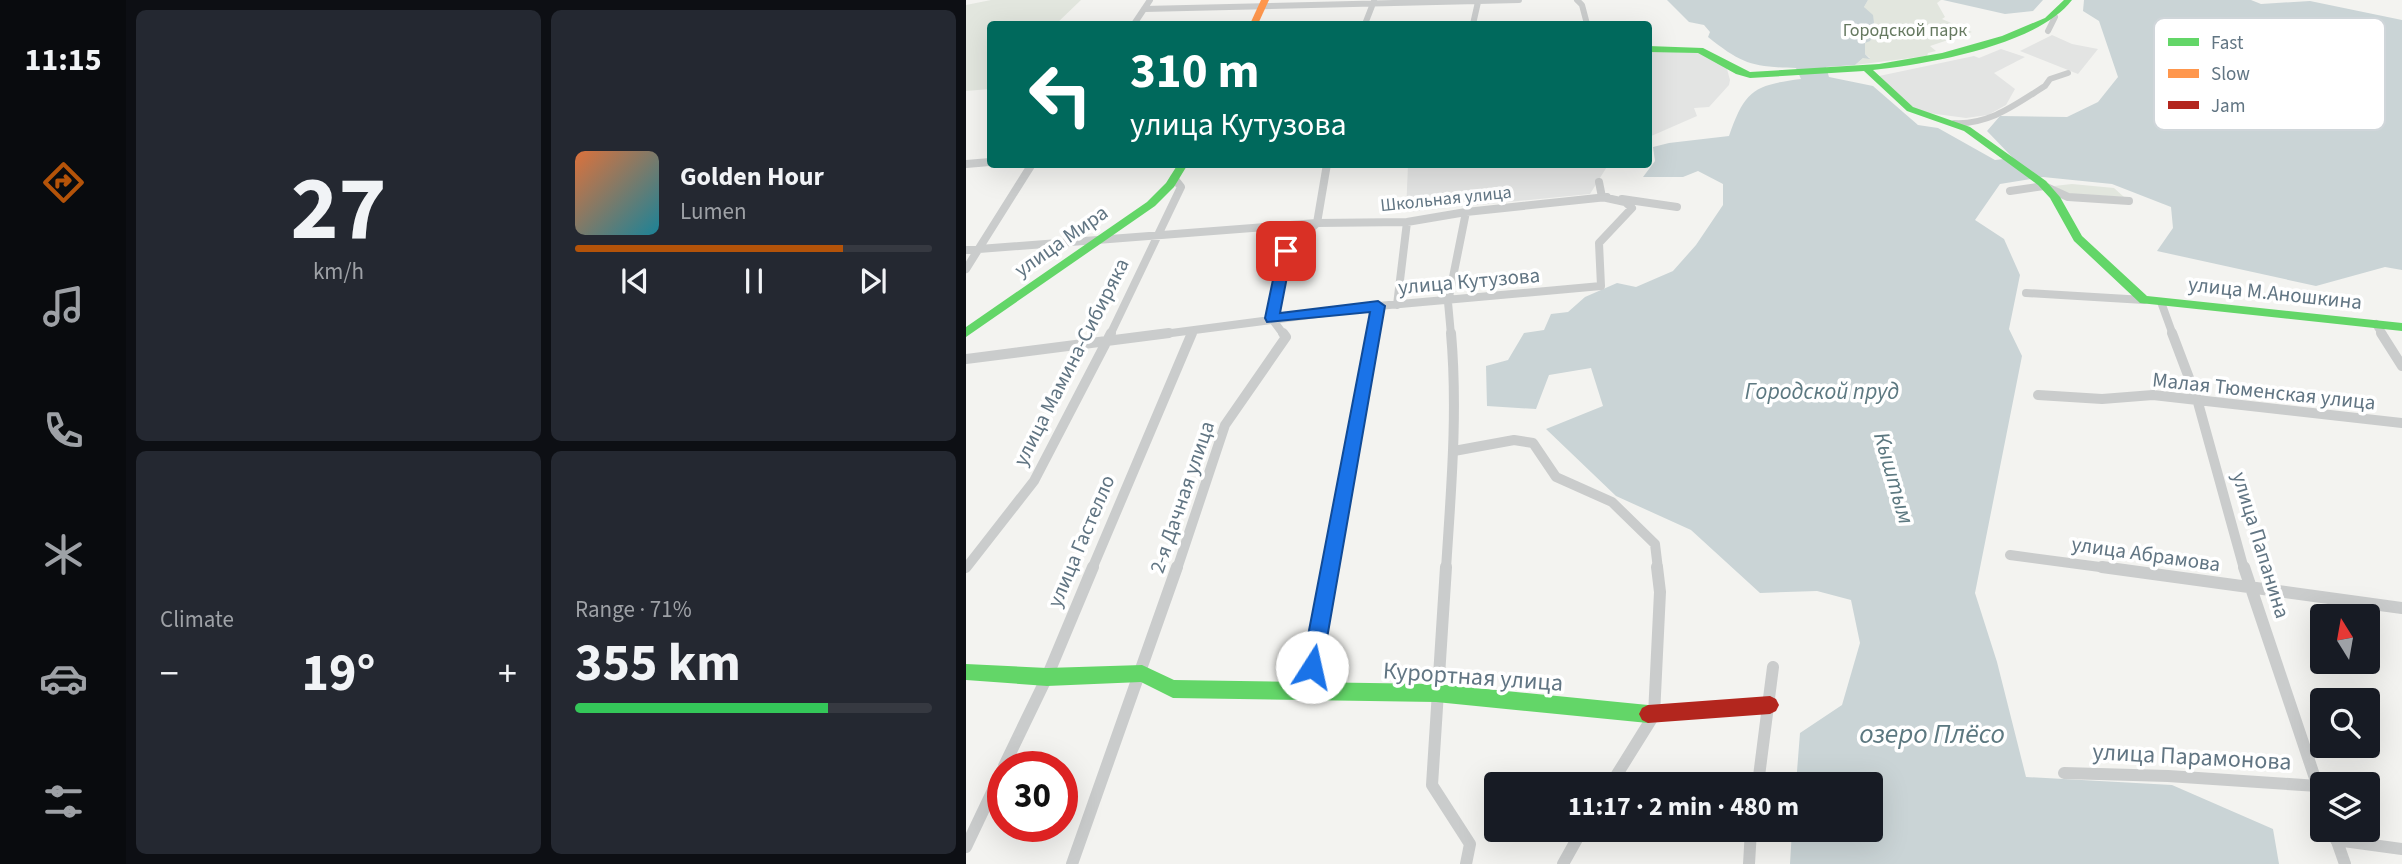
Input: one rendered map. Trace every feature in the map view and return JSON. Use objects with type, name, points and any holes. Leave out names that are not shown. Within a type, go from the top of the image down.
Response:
[{"type":"street","points":[[1136,21],[1150,0]]},
{"type":"street","points":[[1144,9],[1263,4],[1519,0]]},
{"type":"street","points":[[1577,0],[1582,5],[1586,21]]},
{"type":"street","points":[[2049,31],[2055,17],[2068,0]]},
{"type":"street","points":[[1367,21],[1374,2]]},
{"type":"street","points":[[1475,21],[1478,2]]},
{"type":"street","points":[[1255,21],[1263,4]]},
{"type":"street","points":[[1652,49],[1700,50],[1746,74],[1868,70],[1956,55],[2055,17]]},
{"type":"street","points":[[1868,70],[1910,109],[1954,123],[1970,125],[1987,120],[2045,86],[2050,79],[2068,73]]},
{"type":"street","points":[[1954,123],[2040,183],[2055,197],[2078,238],[2144,300]]},
{"type":"street","points":[[966,164],[987,162]]},
{"type":"street","points":[[966,269],[1029,168]]},
{"type":"street","name":"улица Мамина-Сибиряка","points":[[966,568],[1034,481],[1106,343],[1181,187],[1174,178],[1180,168]]},
{"type":"street","points":[[1317,223],[1326,168]]},
{"type":"street","name":"улица Мира","points":[[966,332],[1151,204],[1174,178]]},
{"type":"street","points":[[1599,182],[1602,197]]},
{"type":"street","points":[[2010,191],[2040,183],[2068,197],[2129,201]]},
{"type":"street","name":"Школьная улица","points":[[966,250],[1317,223],[1407,222],[1466,212],[1602,197],[1677,207]]},
{"type":"street","name":"улица Кутузова","points":[[966,359],[1106,343],[1272,318],[1601,286],[1599,243],[1632,208],[1625,202],[1602,197]]},
{"type":"street","points":[[1466,212],[1448,302],[1455,381],[1454,451],[1432,785],[1470,844],[1466,864]]},
{"type":"street","points":[[1397,305],[1407,222]]},
{"type":"street","name":"2-я Дачная улица","points":[[1072,864],[1142,673],[1225,425],[1286,337],[1272,318],[1286,251],[1317,223]]},
{"type":"street","name":"улица М.Аношкина","points":[[2026,293],[2144,300],[2402,327]]},
{"type":"street","name":"улица Папанина","points":[[2161,302],[2197,399],[2249,587],[2313,772]]},
{"type":"street","points":[[1308,693],[1378,306]]},
{"type":"street","points":[[2376,324],[2402,366]]},
{"type":"street","name":"улица Гастелло","points":[[1011,751],[1047,677],[1193,331]]},
{"type":"street","name":"Малая Тюменская улица","points":[[2038,395],[2102,399],[2154,395],[2402,423]]},
{"type":"street","points":[[1454,451],[1514,440],[1534,443],[1556,477],[1612,502],[1655,544],[1660,592],[1654,715],[1618,772]]},
{"type":"street","name":"улица Абрамова","points":[[2010,555],[2402,608]]},
{"type":"street","points":[[1760,772],[1773,667]]},
{"type":"street","name":"Курортная улица","points":[[966,672],[1047,677],[1142,673],[1173,689],[1436,693],[1654,715],[1770,705]]},
{"type":"street","name":"улица Парамонова","points":[[2064,773],[2168,776],[2310,791]]},
{"type":"street","name":"улица Гастелло","points":[[966,847],[987,802]]},
{"type":"street","points":[[1563,864],[1576,842]]},
{"type":"street","points":[[1749,864],[1750,842]]},
{"type":"street","points":[[2337,842],[2345,864]]},
{"type":"street","points":[[2368,842],[2402,849]]},
{"type":"shaded area","points":[[2052,35],[2072,44],[2098,49],[2078,74],[2020,51]]},
{"type":"shaded area","points":[[2001,49],[2025,57],[1994,73],[2015,89],[2006,105],[1988,115],[1966,118],[1921,112],[1910,106],[1879,76],[1974,56],[1979,58]]},
{"type":"shaded area","points":[[1652,51],[1704,53],[1727,69],[1729,85],[1709,107],[1694,108],[1697,116],[1652,136]]},
{"type":"shaded area","points":[[1408,168],[1606,168],[1590,194],[1406,212]]},
{"type":"green space","points":[[991,0],[1081,0],[1059,21],[987,21],[987,89],[966,91],[966,5]]},
{"type":"green space","name":"Городской парк","points":[[1868,0],[1941,0],[1937,3],[1945,17],[1942,19],[1972,32],[1930,46],[1936,51],[1928,53],[1927,56],[1855,65],[1863,58],[1870,58],[1865,54],[1865,43],[1874,35],[1870,26],[1874,23],[1864,7]]},
{"type":"green space","points":[[2072,184],[2114,188],[2124,197],[2068,194],[2054,186]]},
{"type":"water","name":"Городской пруд","points":[[1667,0],[1868,0],[1864,7],[1873,15],[1874,23],[1870,30],[1875,32],[1870,41],[1865,43],[1865,54],[1870,59],[1863,58],[1855,65],[1826,67],[1829,77],[1873,86],[1918,125],[1938,128],[1995,160],[2013,158],[1987,131],[2000,116],[2067,117],[2098,102],[2118,77],[2099,21],[2083,11],[2084,0],[2251,0],[2261,4],[2310,1],[2402,20],[2402,270],[2385,267],[2316,286],[2157,251],[2173,228],[2171,207],[2112,184],[2043,177],[2000,184],[1975,220],[2004,239],[2020,275],[2009,329],[2022,356],[1975,593],[1997,662],[2026,777],[2172,785],[2273,829],[2279,864],[1790,864],[1791,842],[1883,842],[1883,772],[1797,772],[1800,733],[1842,705],[1860,643],[1851,600],[1817,591],[1760,593],[1691,530],[1616,496],[1546,429],[1603,406],[1591,368],[1549,375],[1536,409],[1487,406],[1486,366],[1508,360],[1524,333],[1544,330],[1551,314],[1568,312],[1585,297],[1617,283],[1636,287],[1673,271],[1696,245],[1723,205],[1723,184],[1698,171],[1683,177],[1643,177],[1655,161],[1653,147],[1729,136],[1740,109],[1753,92],[1772,84],[1801,79],[1796,68],[1758,65],[1730,53],[1708,37],[1710,32],[1704,25],[1689,22]]},
{"type":"water","points":[[1943,0],[2043,0],[2033,11],[2005,14]]},
{"type":"traffic: fast","points":[[1652,49],[1700,50],[1739,72],[1750,75],[1879,67],[1942,56],[2005,38],[2048,19],[2068,0]]},
{"type":"traffic: fast","points":[[1868,70],[1910,109],[1967,129],[2042,183],[2055,197],[2078,238],[2144,300],[2402,327]]},
{"type":"traffic: fast","points":[[966,333],[1151,204],[1170,185],[1181,168]]},
{"type":"traffic: fast","points":[[966,672],[1047,677],[1142,673],[1173,689],[1436,693],[1648,714]]},
{"type":"traffic: slow","points":[[1255,21],[1265,0]]},
{"type":"traffic: jam","points":[[1648,714],[1770,705]]},
{"type":"route","points":[[1286,251],[1272,318],[1378,306],[1312,667]]},
{"type":"water label","name":"Кыштым","points":[[1894,478]]},
{"type":"water label","name":"озеро Плёсо","points":[[1932,734]]}]
